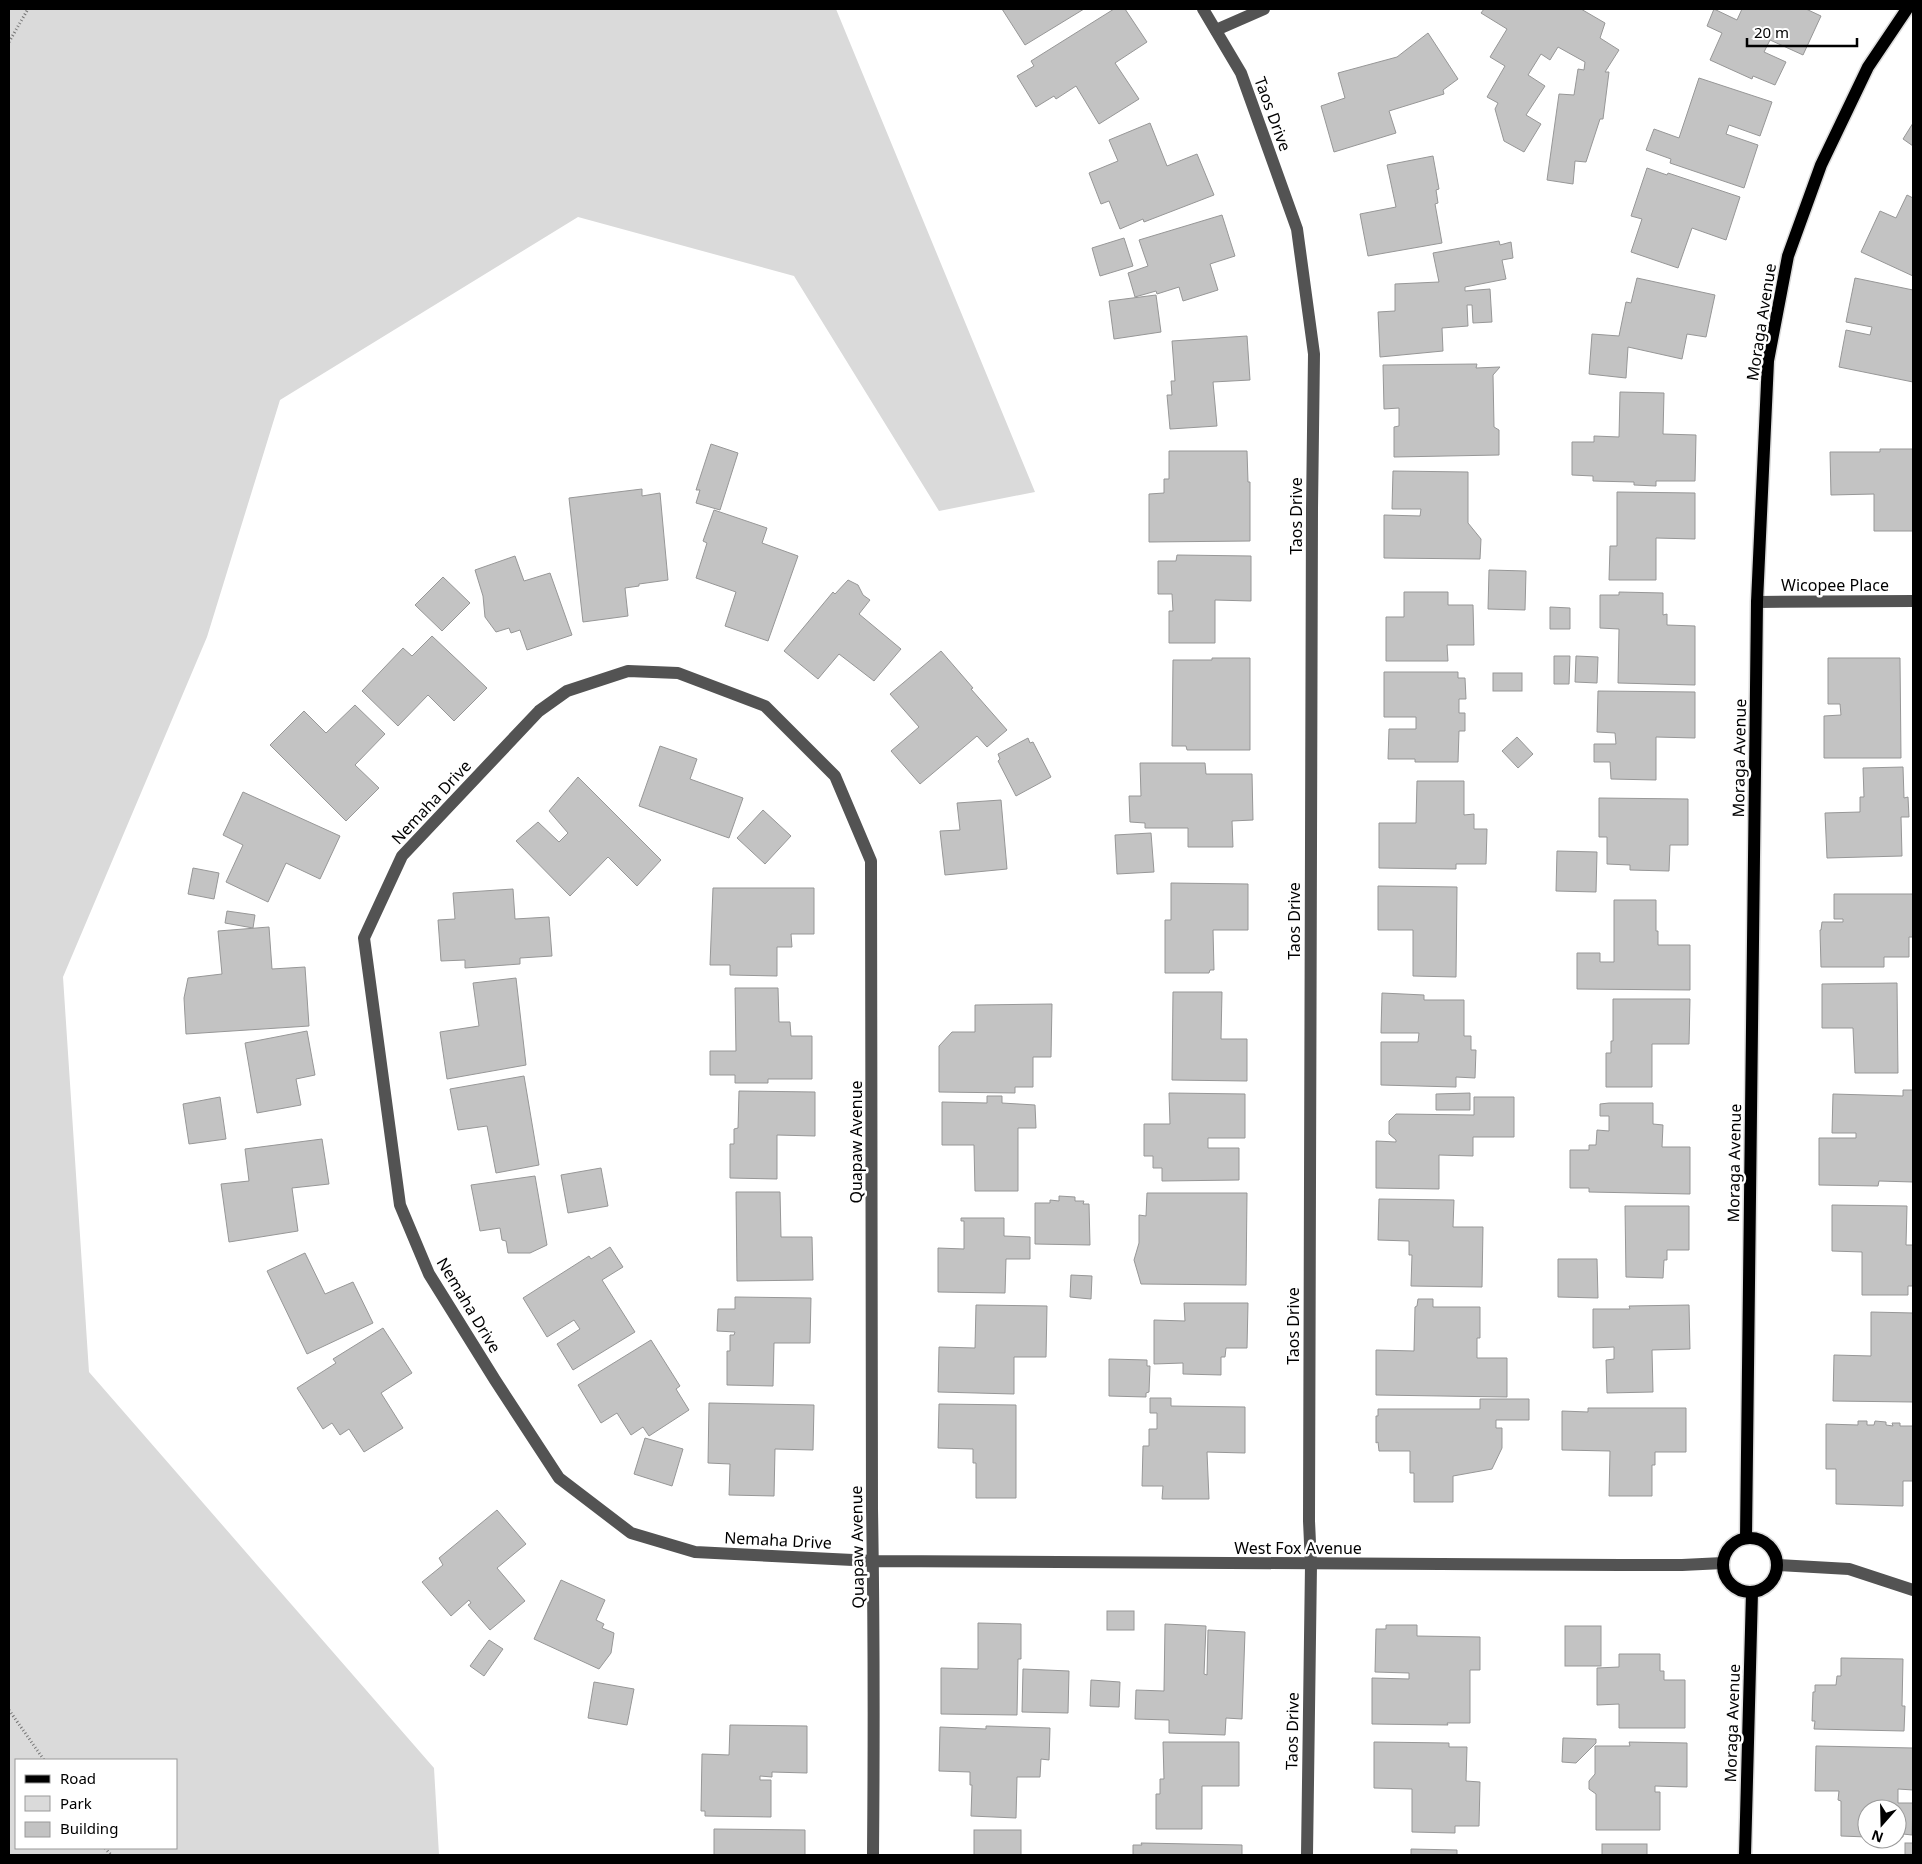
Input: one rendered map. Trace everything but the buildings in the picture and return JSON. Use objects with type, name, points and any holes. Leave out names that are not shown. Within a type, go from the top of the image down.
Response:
[{"type":"main road","name":"Moraga Avenue","points":[[1746,1538],[1757,602],[1768,361],[1788,256],[1821,166],[1868,67],[1907,9]]},
{"type":"main road","points":[[1746,1538],[1762,1540],[1774,1553],[1778,1565],[1775,1577],[1769,1585],[1761,1590],[1752,1592],[1743,1591],[1735,1587],[1728,1580],[1724,1572],[1723,1562],[1725,1554],[1731,1546],[1746,1538]]},
{"type":"main road","name":"Moraga Avenue","points":[[1745,1855],[1752,1592]]},
{"type":"street","name":"Taos Drive","points":[[1203,9],[1241,74],[1297,230],[1314,354],[1311,598],[1309,1521],[1311,1565],[1307,1855]]},
{"type":"street","points":[[1216,30],[1264,9]]},
{"type":"street","name":"Wicopee Place","points":[[1757,602],[1913,602]]},
{"type":"street","name":"Quapaw Avenue","points":[[539,710],[567,691],[628,671],[678,672],[765,706],[835,776],[871,861],[873,1855]]},
{"type":"street","name":"Nemaha Drive","points":[[539,710],[402,856],[364,938],[400,1205],[429,1274],[559,1478],[631,1533],[695,1552],[873,1562]]},
{"type":"street","name":"West Fox Avenue","points":[[873,1562],[1311,1565],[1665,1565],[1723,1562]]},
{"type":"street","points":[[1778,1565],[1849,1570],[1913,1590]]},
{"type":"path","points":[[9,42],[28,9]]},
{"type":"path","points":[[9,1710],[43,1759]]},
{"type":"green space","points":[[9,9],[836,9],[1035,492],[939,511],[794,276],[578,217],[280,400],[207,637],[63,977],[89,1372],[434,1768],[439,1855],[9,1855]]}]
